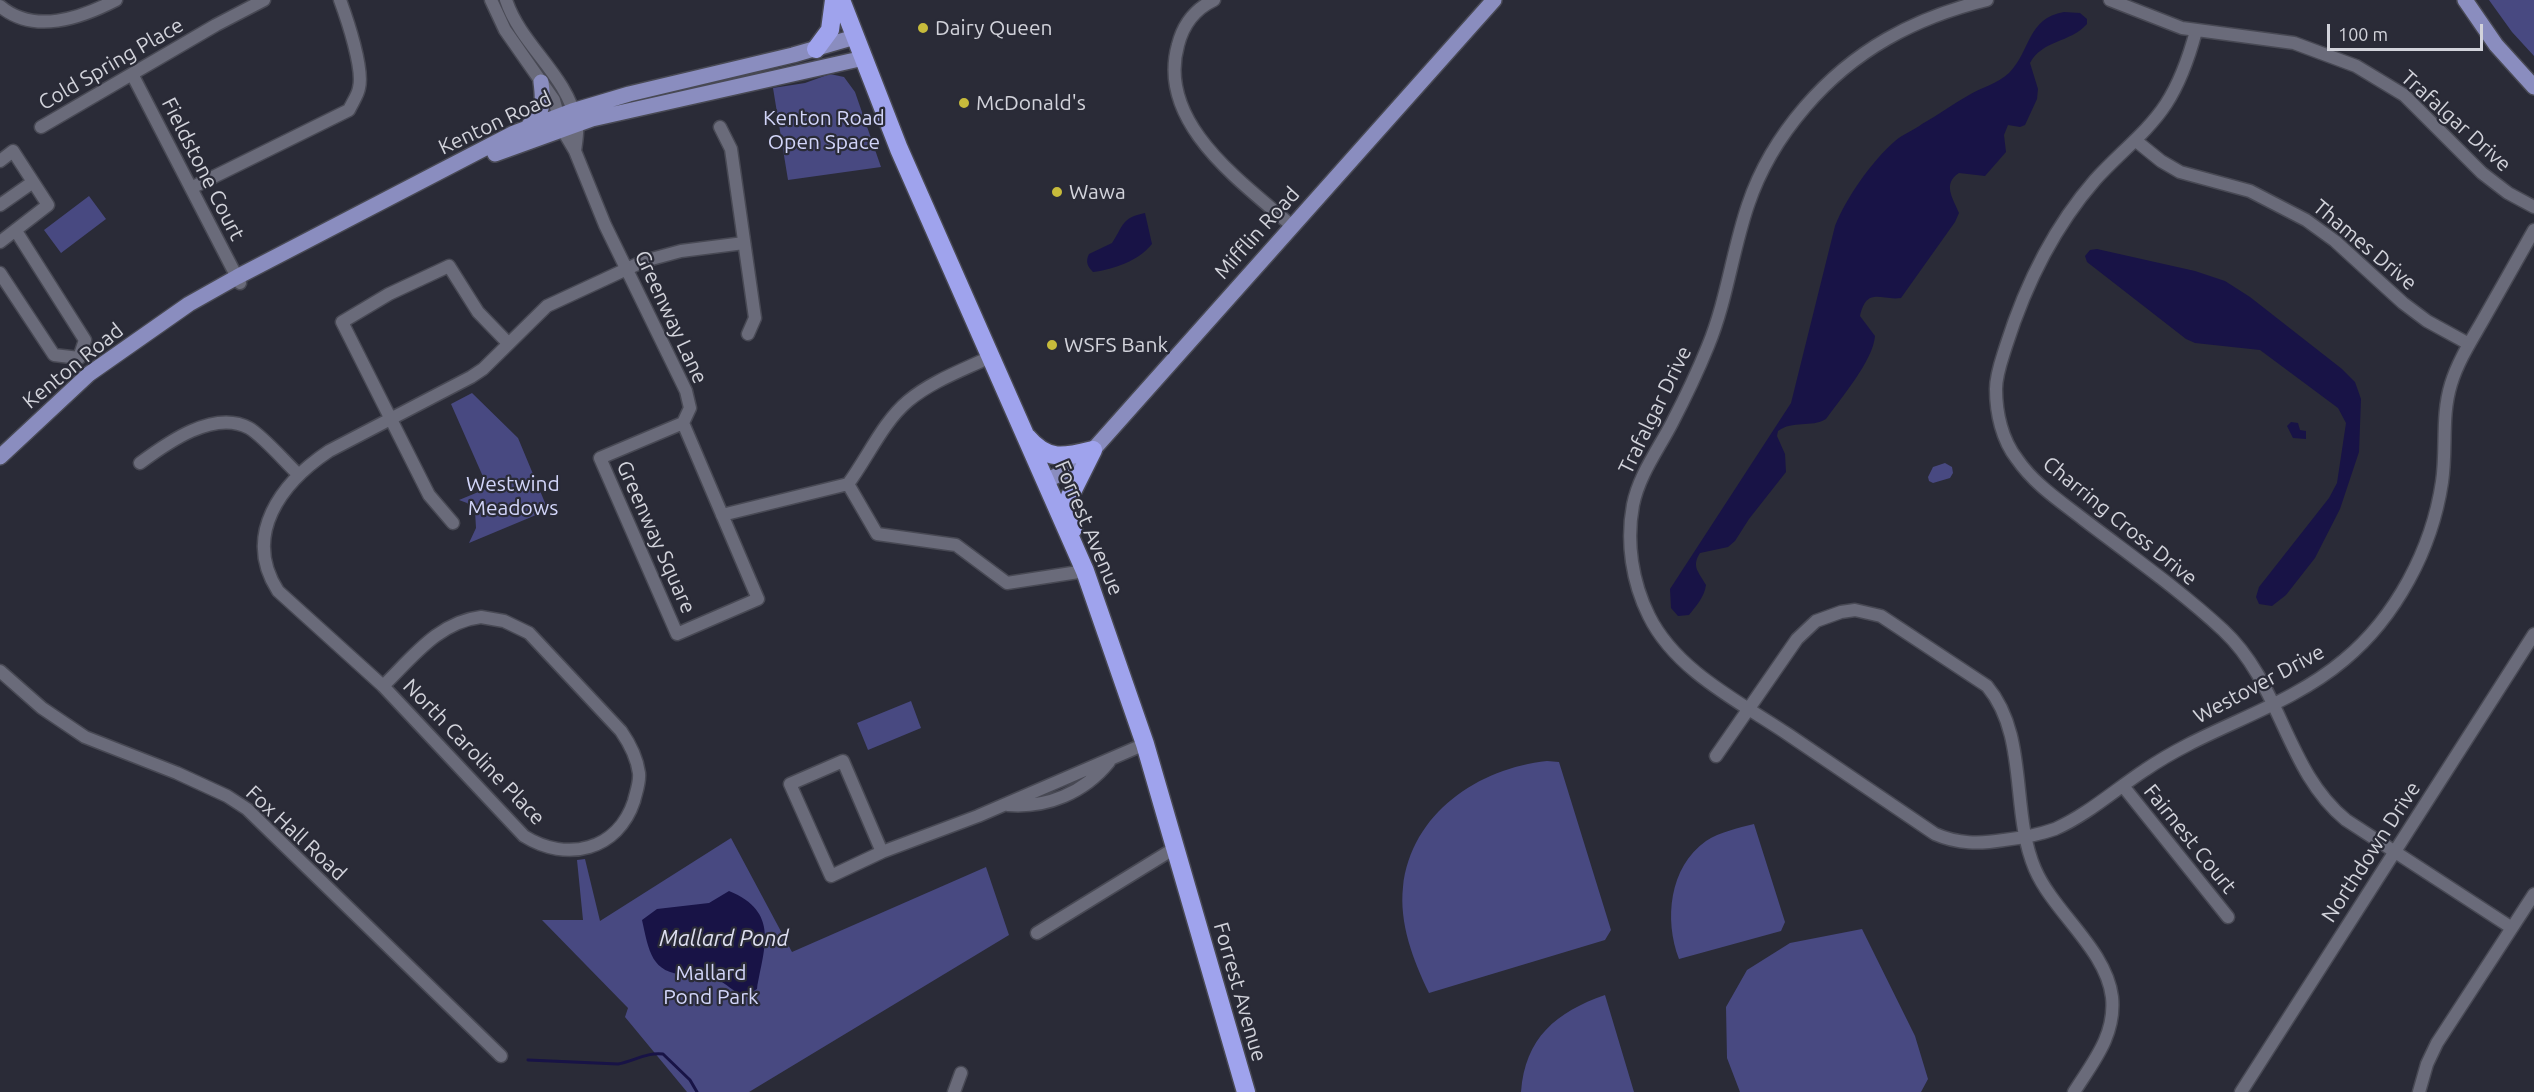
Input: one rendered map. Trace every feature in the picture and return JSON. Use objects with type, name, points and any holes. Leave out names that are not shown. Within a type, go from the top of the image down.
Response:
[{"type":"highway","points":[[816,49],[830,30],[834,0]]},
{"type":"highway","name":"Forrest Avenue","points":[[842,0],[899,149],[1085,571],[1145,744],[1246,1092]]},
{"type":"highway","points":[[1023,433],[1038,449],[1054,456],[1073,455],[1093,450]]},
{"type":"highway","points":[[1076,552],[1070,496],[1093,450]]},
{"type":"main road","points":[[2465,0],[2496,45],[2530,81]]},
{"type":"main road","name":"Mifflin Road","points":[[1045,481],[1071,469],[1093,450],[1493,1]]},
{"type":"main road","name":"Kenton Road","points":[[238,280],[428,185],[567,120],[679,81],[755,65],[855,37]]},
{"type":"main road","name":"Kenton Road","points":[[0,457],[89,374],[179,313],[194,308],[238,280],[514,134],[567,120],[864,58]]},
{"type":"main road","points":[[514,134],[534,122],[541,112],[543,100],[541,82]]},
{"type":"street","points":[[0,6],[9,14],[49,21],[83,16],[116,0]]},
{"type":"street","name":"Cold Spring Place","points":[[41,127],[216,25],[264,0]]},
{"type":"street","points":[[192,188],[349,110],[360,89],[360,80],[351,33],[340,0]]},
{"type":"street","points":[[491,0],[505,30],[567,120]]},
{"type":"street","points":[[506,0],[516,23],[550,67],[564,90],[567,120]]},
{"type":"street","points":[[1214,0],[1204,5],[1190,18],[1181,33],[1176,53],[1176,88],[1193,129],[1205,146],[1292,226]]},
{"type":"street","name":"Trafalgar Drive","points":[[1987,0],[1920,21],[1874,45],[1839,72],[1818,92],[1788,128],[1766,163],[1749,202],[1724,300],[1709,344],[1685,397],[1638,487],[1630,546],[1637,584],[1649,616],[1677,655],[1703,677],[1935,834],[1964,843],[2026,837]]},
{"type":"street","name":"Trafalgar Drive","points":[[2110,0],[2168,24],[2196,31],[2250,35],[2294,43],[2329,54],[2374,75],[2418,108],[2482,173],[2508,193],[2534,207]]},
{"type":"street","name":"Charring Cross Drive","points":[[2196,31],[2178,84],[2154,121],[2095,180],[2078,202],[2037,268],[2016,315],[1999,368],[1996,387],[2000,423],[2016,459],[2030,475],[2225,632],[2250,661],[2274,703],[2303,768],[2321,796],[2346,820],[2512,928]]},
{"type":"street","name":"Fieldstone Court","points":[[132,74],[238,280]]},
{"type":"street","name":"Greenway Lane","points":[[567,120],[575,151],[605,225],[686,392],[690,408],[683,423]]},
{"type":"street","points":[[720,127],[731,149],[755,318],[748,334]]},
{"type":"street","name":"Thames Drive","points":[[2135,140],[2180,172],[2250,191],[2306,220],[2335,241],[2403,303],[2427,321],[2469,345]]},
{"type":"street","points":[[0,161],[13,151],[48,205],[0,242]]},
{"type":"street","points":[[0,205],[33,182]]},
{"type":"street","name":"Westover Drive","points":[[2026,837],[2065,824],[2175,752],[2319,678],[2357,648],[2390,609],[2413,570],[2438,502],[2442,480],[2447,400],[2451,382],[2469,345],[2534,230]]},
{"type":"street","points":[[16,231],[85,340],[79,358]]},
{"type":"street","name":"North Caroline Place","points":[[383,686],[447,626],[481,617],[518,626],[528,633],[621,731],[632,748],[639,772],[639,783],[629,814],[614,835],[579,849],[557,850],[524,836],[495,808],[383,686],[278,591],[263,561],[262,545],[267,521],[299,475],[311,463],[329,451],[471,377],[483,369],[507,342],[547,306],[627,267],[681,251],[744,243]]},
{"type":"street","points":[[453,523],[429,495],[342,322],[389,294],[449,266],[478,312],[507,342]]},
{"type":"street","points":[[0,273],[54,355],[79,358]]},
{"type":"street","points":[[683,423],[722,515],[848,484],[888,423],[908,401],[933,384],[990,357]]},
{"type":"street","points":[[79,358],[89,374]]},
{"type":"street","points":[[140,463],[165,444],[190,431],[203,426],[232,422],[249,429],[299,475]]},
{"type":"street","name":"Greenway Square","points":[[683,423],[600,459],[677,634],[758,599],[722,515]]},
{"type":"street","points":[[848,484],[877,534],[956,545],[1007,583],[1085,571]]},
{"type":"street","points":[[1716,756],[1797,639],[1816,621],[1855,610],[1881,616],[1977,677],[1996,697],[2007,722],[2026,837],[2030,854],[2042,882],[2100,962],[2110,986],[2113,1013],[2111,1027],[2098,1055],[2074,1092]]},
{"type":"street","name":"Northdown Drive","points":[[2241,1092],[2534,634]]},
{"type":"street","name":"Fox Hall Road","points":[[0,671],[42,708],[85,738],[177,773],[227,796],[247,809],[501,1056]]},
{"type":"street","points":[[882,852],[843,760],[790,784],[831,876],[882,852],[1004,805],[1145,744]]},
{"type":"street","name":"Fairnest Court","points":[[2123,786],[2228,917]]},
{"type":"street","points":[[1037,933],[1175,848]]},
{"type":"street","points":[[2420,1092],[2427,1064],[2437,1043],[2534,894]]},
{"type":"street","points":[[954,1092],[961,1073]]},
{"type":"green space","points":[[2489,0],[2534,0],[2534,56],[2512,32]]},
{"type":"green space","name":"Kenton Road Open Space","points":[[830,74],[844,77],[855,92],[881,167],[788,180],[773,88],[805,83]]},
{"type":"green space","points":[[89,196],[106,219],[61,253],[44,230]]},
{"type":"green space","name":"Westwind Meadows","points":[[472,393],[518,438],[548,510],[469,543],[476,528],[475,511],[467,503],[459,500],[488,488],[451,404]]},
{"type":"green space","points":[[1945,463],[1952,467],[1953,473],[1950,478],[1933,483],[1929,481],[1928,477],[1933,467]]},
{"type":"green space","points":[[911,701],[921,728],[868,750],[857,723]]},
{"type":"green space","points":[[1547,761],[1559,762],[1611,930],[1605,940],[1429,993],[1408,941],[1402,901],[1409,861],[1419,837],[1434,816],[1452,799],[1474,784],[1522,765]]},
{"type":"green space","points":[[1754,824],[1785,922],[1781,931],[1679,959],[1674,944],[1671,911],[1677,879],[1684,865],[1694,852],[1711,838]]},
{"type":"green space","name":"Mallard Pond Park","points":[[731,838],[792,952],[986,867],[1009,935],[749,1092],[687,1092],[625,1017],[628,1008],[542,920],[583,920],[577,860],[585,859],[600,921]]},
{"type":"green space","points":[[1862,929],[1915,1036],[1928,1079],[1921,1092],[1740,1092],[1727,1058],[1726,1007],[1747,970],[1790,943]]},
{"type":"green space","points":[[1605,995],[1634,1092],[1521,1092],[1529,1056],[1536,1042],[1546,1030],[1572,1010]]},
{"type":"water","points":[[2064,12],[2080,13],[2087,19],[2087,24],[2073,35],[2042,50],[2030,63],[2038,89],[2037,99],[2025,125],[2020,127],[2008,125],[2004,135],[2006,152],[1985,176],[1959,173],[1954,177],[1950,192],[1959,213],[1955,222],[1901,298],[1876,297],[1867,301],[1860,316],[1875,336],[1863,368],[1826,419],[1790,426],[1778,431],[1777,436],[1785,454],[1786,472],[1749,519],[1735,541],[1728,547],[1700,553],[1696,566],[1706,585],[1705,590],[1689,615],[1678,616],[1671,608],[1670,589],[1791,403],[1835,226],[1853,192],[1877,159],[1895,141],[1963,98],[2004,77],[2022,55],[2036,28],[2052,15]]},
{"type":"water","points":[[1145,213],[1152,244],[1140,255],[1126,263],[1093,272],[1088,264],[1089,254],[1112,243],[1121,227],[1131,217]]},
{"type":"water","points":[[2097,249],[2195,271],[2225,281],[2250,297],[2342,369],[2355,382],[2361,399],[2359,452],[2340,509],[2315,558],[2286,595],[2272,606],[2259,604],[2256,597],[2259,587],[2329,498],[2337,483],[2346,423],[2338,408],[2260,350],[2195,343],[2186,339],[2087,262],[2085,256],[2090,250]]},
{"type":"water","points":[[2291,422],[2298,423],[2300,430],[2306,431],[2306,439],[2293,438],[2287,426]]},
{"type":"water","name":"Mallard Pond","points":[[729,891],[756,909],[765,932],[765,945],[757,989],[746,996],[708,976],[686,975],[665,970],[650,950],[642,920],[657,909],[709,903]]},
{"type":"waterway","points":[[528,1060],[618,1064],[646,1055],[663,1054],[690,1080],[697,1092]]},
{"type":"place","name":"Dairy Queen","points":[[923,28]]},
{"type":"place","name":"McDonald's","points":[[964,103]]},
{"type":"place","name":"Wawa","points":[[1057,192]]},
{"type":"place","name":"WSFS Bank","points":[[1052,345]]}]
